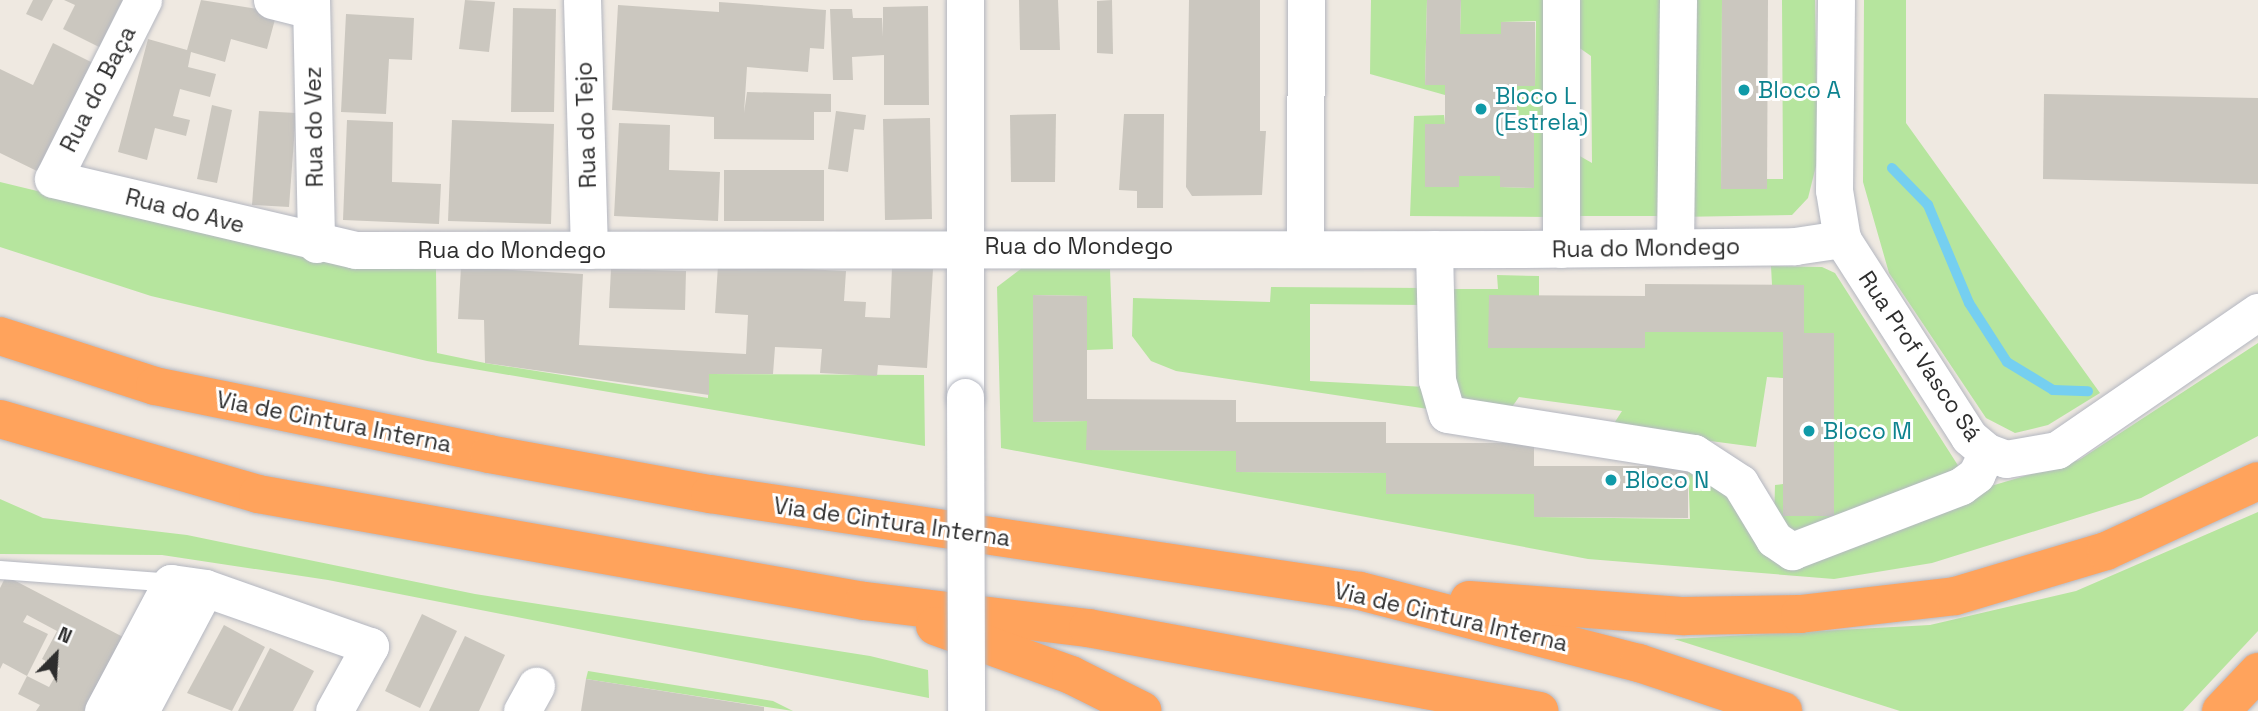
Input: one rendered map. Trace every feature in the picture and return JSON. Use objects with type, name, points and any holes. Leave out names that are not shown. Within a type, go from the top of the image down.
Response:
[{"type":"highway","name":"Via de Cintura Interna","points":[[0,335],[155,386],[489,454],[710,494],[1360,592],[1639,663],[1783,711]]},
{"type":"highway","points":[[0,419],[258,495],[864,601],[1088,628],[1539,711]]},
{"type":"highway","points":[[1360,592],[1684,617],[1878,607],[2031,578],[2106,551],[2258,481]]},
{"type":"highway","points":[[864,601],[1071,674],[1143,711]]},
{"type":"highway","points":[[2221,711],[2258,672]]},
{"type":"street","name":"Rua do Baça","points":[[53,179],[143,0]]},
{"type":"street","points":[[272,0],[311,5]]},
{"type":"street","name":"Rua do Tejo","points":[[582,0],[589,250]]},
{"type":"street","points":[[965,0],[966,711]]},
{"type":"street","points":[[1306,0],[1306,247]]},
{"type":"street","points":[[1561,0],[1561,249]]},
{"type":"street","points":[[1675,246],[1678,0]]},
{"type":"street","points":[[1836,0],[1834,190],[1842,239]]},
{"type":"street","name":"Rua do Vez","points":[[311,5],[316,244]]},
{"type":"street","name":"Rua do Ave","points":[[53,179],[316,244]]},
{"type":"street","name":"Rua do Mondego","points":[[316,244],[355,250],[965,246],[1561,249],[1795,246],[1842,239]]},
{"type":"street","name":"Rua Prof Vasco Sá","points":[[1842,239],[1969,437],[1987,452],[2006,459],[2057,450],[2258,312]]},
{"type":"street","points":[[1434,249],[1437,380],[1452,418],[1694,453],[1740,483],[1774,538],[1792,551],[1961,486],[1976,475],[1987,452]]},
{"type":"street","points":[[103,711],[188,585]]},
{"type":"street","points":[[140,711],[188,585]]},
{"type":"street","points":[[188,585],[370,646],[334,711]]},
{"type":"lane","points":[[0,570],[188,585]]},
{"type":"green space","points":[[1371,0],[1427,0],[1425,84],[1445,85],[1445,95],[1370,74]]},
{"type":"green space","points":[[1461,0],[1551,0],[1550,217],[1410,216],[1414,116],[1444,115],[1445,124],[1425,124],[1459,187],[1459,176],[1500,176],[1500,187],[1532,188],[1534,125],[1517,124],[1517,86],[1535,86],[1536,21],[1501,22],[1501,34],[1460,34]]},
{"type":"green space","points":[[1572,0],[1670,0],[1668,216],[1570,216],[1571,151],[1592,163],[1591,56],[1571,42]]},
{"type":"green space","points":[[1677,0],[1722,0],[1721,189],[1766,189],[1767,179],[1783,179],[1782,0],[1815,0],[1818,158],[1808,198],[1792,215],[1675,217]]},
{"type":"green space","points":[[1864,0],[1906,0],[1906,123],[2100,393],[2048,425],[2015,433],[1986,418],[1889,273],[1863,182]]},
{"type":"green space","points":[[0,182],[323,260],[436,269],[437,353],[708,398],[709,374],[924,375],[925,446],[427,361],[151,296],[0,247]]},
{"type":"green space","points":[[1771,266],[1822,267],[1835,273],[1959,467],[1804,541],[1774,521],[1775,485],[1783,484],[1783,516],[1834,516],[1834,333],[1804,333],[1804,285],[1772,285]]},
{"type":"green space","points":[[1022,268],[1110,269],[1113,349],[1087,350],[1087,296],[1034,295],[1034,422],[1087,421],[1087,450],[1236,451],[1237,472],[1386,473],[1386,493],[1534,494],[1535,517],[1690,519],[1688,466],[1658,466],[1658,457],[1705,468],[1775,550],[2079,460],[2258,343],[2258,436],[2141,498],[1932,563],[1834,579],[1588,559],[1001,448],[997,287]]},
{"type":"green space","points":[[1497,275],[1539,276],[1539,296],[1489,296],[1489,348],[1645,348],[1645,332],[1783,332],[1783,378],[1767,377],[1756,447],[1611,428],[1622,411],[1519,397],[1507,414],[1457,407],[1446,289],[1498,289]]},
{"type":"green space","points":[[1271,287],[1425,288],[1424,305],[1310,304],[1310,381],[1426,387],[1435,410],[1176,371],[1151,361],[1132,336],[1133,298],[1270,302]]},
{"type":"green space","points":[[0,499],[43,518],[187,535],[475,594],[870,656],[928,670],[929,698],[328,580],[162,555],[0,554]]},
{"type":"green space","points":[[2258,512],[2258,631],[2183,711],[1900,711],[1674,639],[1930,625],[2076,591]]},
{"type":"green space","points":[[588,671],[773,701],[793,711],[586,679]]},
{"type":"building","points":[[33,0],[53,0],[42,21],[26,14]]},
{"type":"building","points":[[64,0],[127,0],[103,49],[63,29],[75,5]]},
{"type":"building","points":[[201,0],[277,12],[267,49],[231,39],[225,62],[191,52],[188,67],[216,74],[210,97],[180,89],[173,116],[190,120],[186,136],[155,128],[147,160],[118,152],[148,39],[187,50]]},
{"type":"building","points":[[465,0],[495,2],[489,52],[459,49]]},
{"type":"building","points":[[1019,0],[1058,0],[1060,50],[1020,50]]},
{"type":"building","points":[[1112,0],[1113,54],[1097,53],[1097,1]]},
{"type":"building","points":[[1189,0],[1260,0],[1260,131],[1266,131],[1262,195],[1192,196],[1186,187]]},
{"type":"building","name":"Bloco L (Estrela)","points":[[1427,0],[1461,0],[1460,34],[1501,34],[1501,22],[1535,22],[1535,86],[1517,86],[1517,124],[1534,125],[1534,188],[1500,187],[1500,176],[1459,176],[1459,187],[1425,187],[1425,124],[1445,124],[1445,85],[1425,85]]},
{"type":"building","name":"Bloco A","points":[[1722,0],[1768,0],[1767,189],[1721,189]]},
{"type":"building","points":[[719,2],[826,10],[824,49],[810,48],[808,72],[747,67],[744,113],[747,92],[831,94],[831,112],[814,112],[814,140],[714,139],[714,117],[612,110],[618,5],[719,12]]},
{"type":"building","points":[[928,6],[929,105],[884,105],[884,55],[852,57],[853,80],[833,80],[830,9],[852,9],[853,18],[882,18],[883,37],[883,7]]},
{"type":"building","points":[[513,8],[556,9],[554,112],[511,112]]},
{"type":"building","points":[[346,14],[414,18],[412,60],[389,59],[386,114],[341,112]]},
{"type":"building","points":[[53,43],[93,63],[39,172],[0,153],[0,69],[33,85]]},
{"type":"building","points":[[2044,94],[2258,98],[2258,184],[2043,179]]},
{"type":"building","points":[[212,105],[232,110],[217,183],[197,179]]},
{"type":"building","points":[[259,111],[296,113],[289,207],[252,205]]},
{"type":"building","points":[[836,111],[866,115],[864,130],[854,129],[848,172],[828,169]]},
{"type":"building","points":[[1056,114],[1055,182],[1011,182],[1010,115]]},
{"type":"building","points":[[1124,114],[1164,114],[1163,208],[1137,208],[1137,191],[1119,190]]},
{"type":"building","points":[[930,118],[932,219],[885,220],[883,119]]},
{"type":"building","points":[[347,120],[393,122],[392,182],[441,184],[439,224],[343,220]]},
{"type":"building","points":[[452,120],[554,124],[551,224],[448,221]]},
{"type":"building","points":[[619,123],[670,125],[669,170],[720,172],[718,221],[614,216]]},
{"type":"building","points":[[724,170],[824,170],[824,221],[724,221]]},
{"type":"building","points":[[718,265],[846,271],[844,301],[866,302],[865,317],[890,318],[892,267],[933,269],[927,368],[878,365],[877,376],[820,373],[822,349],[775,347],[773,374],[709,374],[709,395],[485,363],[484,320],[458,319],[461,267],[583,274],[579,345],[746,354],[748,315],[715,313]]},
{"type":"building","points":[[611,269],[686,271],[685,310],[609,308]]},
{"type":"building","points":[[1645,284],[1804,285],[1804,333],[1834,333],[1834,516],[1783,516],[1783,332],[1645,332],[1645,348],[1488,348],[1489,295],[1645,296]]},
{"type":"building","points":[[1033,295],[1087,296],[1087,399],[1236,400],[1236,422],[1386,422],[1386,443],[1534,443],[1534,466],[1688,466],[1688,518],[1534,517],[1534,494],[1386,494],[1386,473],[1236,472],[1236,451],[1086,450],[1087,421],[1033,422]]},
{"type":"building","points":[[6,576],[123,637],[84,711],[36,711],[40,705],[18,694],[27,676],[3,663],[0,669],[0,588]],"holes":[[[27,615],[57,631],[42,659],[60,668],[49,687],[27,676],[48,634],[23,622]]]},
{"type":"building","points":[[422,614],[457,631],[420,708],[385,691]]},
{"type":"building","points":[[224,625],[265,647],[232,711],[187,693]]},
{"type":"building","points":[[465,636],[505,655],[479,711],[429,711]]},
{"type":"building","points":[[270,648],[314,671],[293,711],[238,711]]},
{"type":"building","points":[[586,679],[764,707],[764,711],[581,711]]},
{"type":"waterway","points":[[1892,168],[1928,205],[1969,303],[2007,362],[2053,390],[2088,391]]},
{"type":"place","name":"Bloco A","points":[[1744,90]]},
{"type":"place","name":"Bloco L (Estrela)","points":[[1481,109]]},
{"type":"place","name":"Bloco M","points":[[1809,431]]},
{"type":"place","name":"Bloco N","points":[[1611,480]]}]
